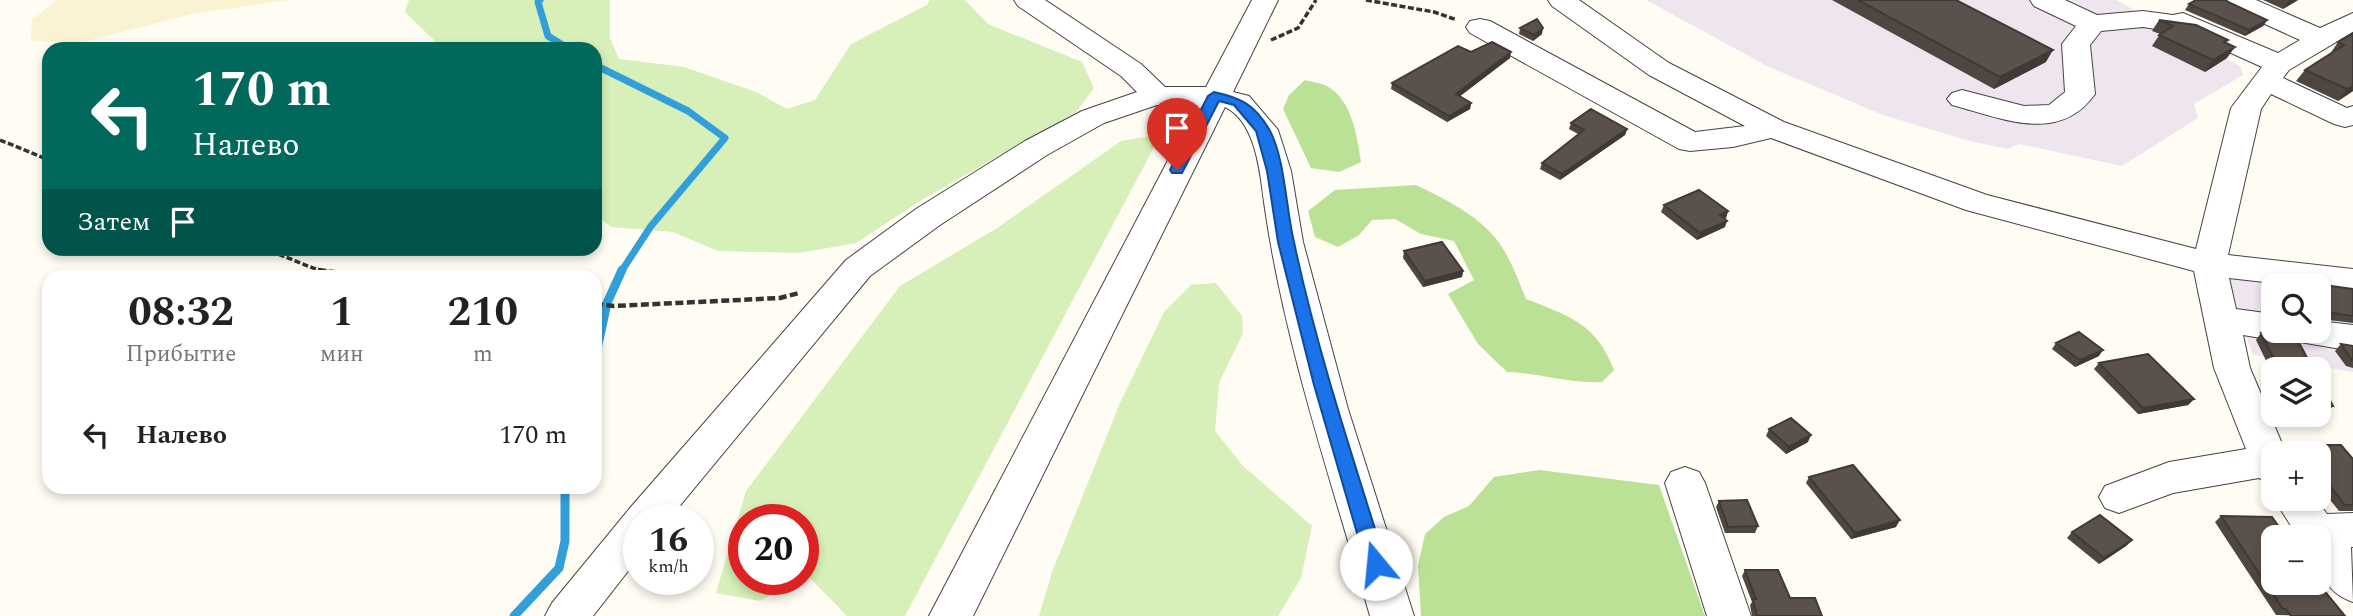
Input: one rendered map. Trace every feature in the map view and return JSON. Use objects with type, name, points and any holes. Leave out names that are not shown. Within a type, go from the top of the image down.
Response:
[{"type":"street","points":[[1027,0],[1131,70],[1157,96]]},
{"type":"street","points":[[951,616],[1239,46],[1265,0]]},
{"type":"street","points":[[1561,0],[1659,69],[1773,128],[1977,203],[2209,264],[2353,281]]},
{"type":"street","points":[[2043,0],[2093,23],[2143,19],[2198,27]]},
{"type":"street","points":[[2137,0],[2198,27],[2345,118],[2353,115]]},
{"type":"street","points":[[2234,0],[2343,21]]},
{"type":"street","points":[[2262,441],[2232,368],[2209,264],[2246,108],[2273,72],[2343,21]]},
{"type":"street","points":[[1962,99],[2024,115],[2057,114],[2080,94],[2076,44],[2093,23]]},
{"type":"street","points":[[1480,27],[1690,142],[1733,138],[1773,128]]},
{"type":"street","points":[[658,504],[858,268],[929,217],[1036,148],[1093,117],[1128,103],[1157,96],[1214,96],[1239,102],[1263,130],[1275,171],[1286,242],[1329,409],[1392,616]]},
{"type":"street","points":[[2221,319],[2261,325]]},
{"type":"street","points":[[2331,335],[2353,338]]},
{"type":"street","points":[[2119,497],[2169,478],[2261,465]]},
{"type":"street","points":[[1685,483],[1729,616]]},
{"type":"street","points":[[2320,520],[2353,584]]},
{"type":"street","points":[[567,616],[623,546]]},
{"type":"path","points":[[1239,46],[1276,40],[1298,28],[1316,0]]},
{"type":"path","points":[[1366,0],[1434,12],[1480,27]]},
{"type":"path","points":[[0,140],[42,157]]},
{"type":"path","points":[[283,256],[318,270]]},
{"type":"path","points":[[602,305],[780,298],[847,280]]},
{"type":"shaded area","points":[[57,0],[290,0],[192,14],[83,42],[31,41],[32,20]]},
{"type":"shaded area","points":[[1646,0],[2116,0],[2240,66],[2243,75],[2194,104],[2198,118],[2122,166],[2019,144],[2008,149],[1969,141],[1883,115],[1767,66]]},
{"type":"shaded area","points":[[2222,269],[2261,273],[2261,343],[2331,343],[2331,281],[2353,283],[2353,372],[2331,368],[2331,357],[2253,355]]},
{"type":"green space","points":[[409,0],[610,0],[610,38],[619,59],[684,67],[756,92],[787,109],[815,100],[851,44],[927,5],[930,0],[965,0],[988,24],[1082,62],[1094,88],[1076,112],[920,201],[856,243],[799,253],[718,251],[673,232],[611,227],[602,220],[602,42],[436,42],[405,12]]},
{"type":"green space","points":[[1305,80],[1327,86],[1342,100],[1352,119],[1361,162],[1339,172],[1311,168],[1283,109],[1289,95]]},
{"type":"green space","points":[[1161,134],[905,616],[847,616],[819,587],[819,504],[742,504],[746,491],[900,286],[997,228],[1121,141]]},
{"type":"green space","points":[[1416,185],[1460,208],[1489,231],[1506,254],[1526,299],[1568,317],[1590,331],[1607,354],[1614,370],[1602,382],[1507,372],[1478,344],[1448,294],[1474,280],[1454,241],[1421,234],[1395,219],[1372,220],[1359,235],[1338,247],[1315,237],[1308,211],[1335,190]]},
{"type":"green space","points":[[1216,283],[1242,316],[1243,333],[1219,383],[1215,431],[1243,466],[1312,526],[1301,578],[1278,616],[1039,616],[1052,572],[1120,403],[1164,312],[1191,285]]},
{"type":"green space","points":[[1539,470],[1659,485],[1705,616],[1421,616],[1418,566],[1425,534],[1444,517],[1469,506],[1494,477]]},
{"type":"green space","points":[[728,552],[728,595],[771,595],[760,601],[716,593]]},
{"type":"building","points":[[1858,0],[1956,0],[2053,50],[2000,77]]},
{"type":"building","points":[[2196,0],[2226,0],[2267,20],[2249,30],[2189,4]]},
{"type":"building","points":[[1537,19],[1543,28],[1534,35],[1520,28]]},
{"type":"building","points":[[2159,20],[2196,25],[2228,40],[2224,42],[2235,47],[2213,60],[2159,35],[2173,26]]},
{"type":"building","points":[[2353,33],[2353,86],[2347,89],[2305,70],[2344,45],[2338,42]]},
{"type":"building","points":[[1492,42],[1511,52],[1456,94],[1471,103],[1449,116],[1392,83],[1458,46],[1471,52]]},
{"type":"building","points":[[1591,109],[1627,129],[1562,174],[1542,163],[1584,130],[1571,123]]},
{"type":"building","points":[[1699,190],[1728,211],[1720,215],[1727,221],[1700,233],[1664,205]]},
{"type":"building","points":[[1442,242],[1463,271],[1425,281],[1404,251]]},
{"type":"building","points":[[2331,286],[2353,289],[2353,316],[2331,313]]},
{"type":"building","points":[[2079,332],[2103,350],[2080,360],[2056,343]]},
{"type":"building","points":[[2266,343],[2299,343],[2307,357],[2273,357]]},
{"type":"building","points":[[2341,344],[2353,346],[2353,360],[2352,360]]},
{"type":"building","points":[[2148,354],[2194,399],[2143,408],[2099,363]]},
{"type":"building","points":[[1791,418],[1811,435],[1789,447],[1769,429]]},
{"type":"building","points":[[2331,445],[2341,445],[2353,459],[2353,505],[2345,505],[2331,487]]},
{"type":"building","points":[[1853,465],[1900,520],[1855,533],[1809,477]]},
{"type":"building","points":[[1747,500],[1758,526],[1728,527],[1719,501]]},
{"type":"building","points":[[2100,515],[2132,540],[2104,558],[2072,532]]},
{"type":"building","points":[[2221,516],[2272,517],[2278,525],[2261,525],[2261,576]]},
{"type":"building","points":[[1745,570],[1778,570],[1790,598],[1815,598],[1822,616],[1757,616],[1753,599],[1756,599]]},
{"type":"building","points":[[2274,595],[2328,595],[2345,616],[2291,616]]},
{"type":"waterway","points":[[540,0],[538,2],[548,36],[558,42]]},
{"type":"waterway","points":[[602,68],[688,111],[725,138],[651,226],[621,272]]},
{"type":"waterway","points":[[602,326],[607,303],[621,272]]},
{"type":"waterway","points":[[514,616],[559,568],[565,541],[565,494]]},
{"type":"route","points":[[1177,170],[1214,96],[1239,102],[1263,130],[1275,171],[1286,242],[1329,409],[1376,564]]}]
